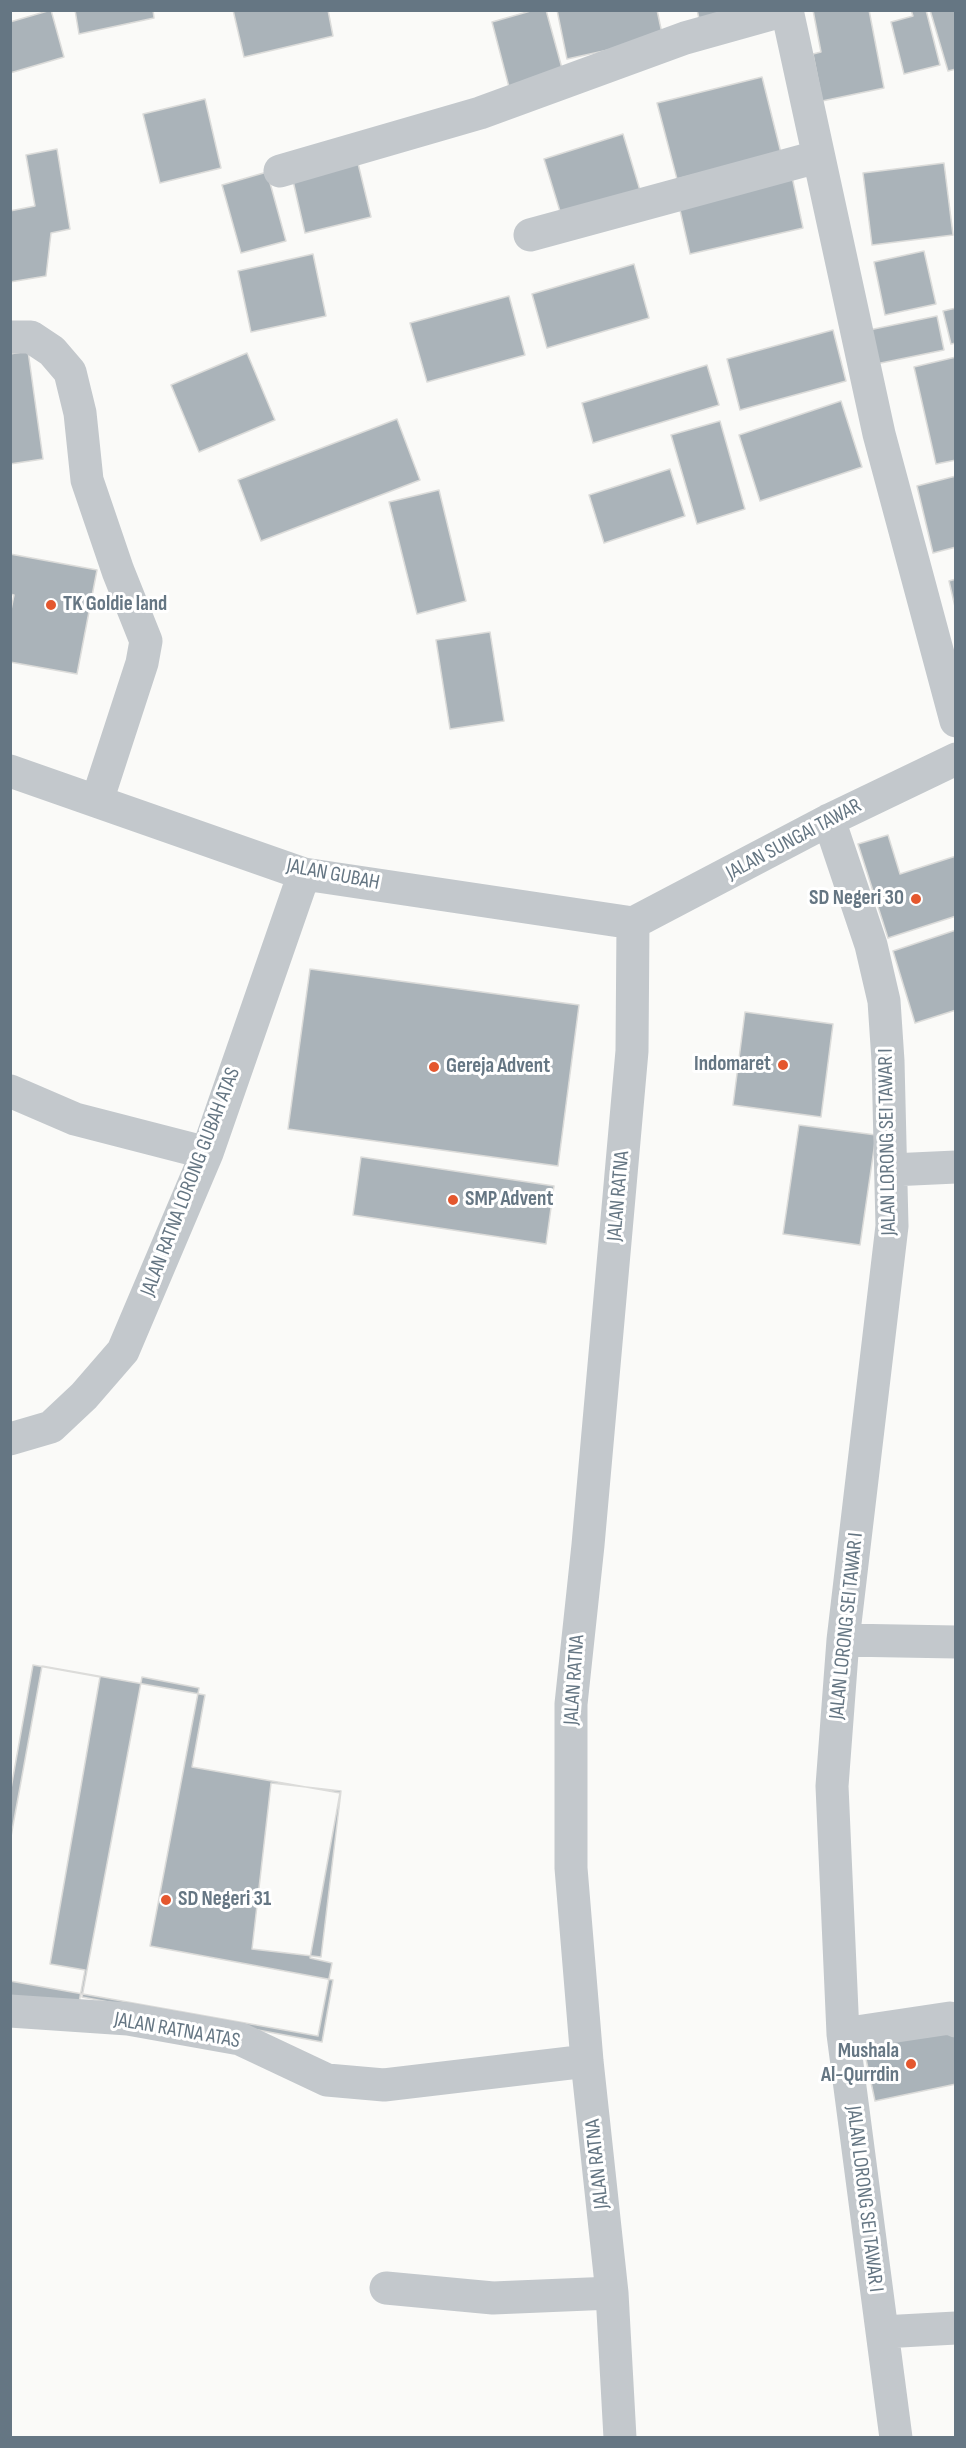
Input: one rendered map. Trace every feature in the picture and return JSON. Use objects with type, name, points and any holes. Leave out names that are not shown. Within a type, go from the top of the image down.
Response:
[{"type":"street","points":[[280,171],[480,113],[685,38],[786,10],[879,434],[892,475],[956,722]]},
{"type":"street","points":[[530,235],[817,157]]},
{"type":"street","points":[[10,337],[31,337],[52,351],[70,372],[80,413],[87,480],[146,640],[142,663],[97,801]]},
{"type":"street","name":"JALAN SUNGAI TAWAR","points":[[633,923],[829,820],[956,759]]},
{"type":"street","name":"JALAN GUBAH","points":[[10,771],[304,873],[633,923]]},
{"type":"street","name":"JALAN LORONG SEI TAWAR I","points":[[829,820],[872,945],[884,1001],[891,1170],[892,1226],[889,1261],[843,1640],[832,1785],[843,2034],[896,2438]]},
{"type":"street","name":"JALAN RATNA LORONG GUBAH ATAS","points":[[10,1439],[51,1427],[84,1396],[123,1351],[207,1153],[304,873]]},
{"type":"street","name":"JALAN RATNA","points":[[620,2438],[612,2293],[587,2061],[571,1868],[571,1704],[588,1545],[632,1051],[633,923]]},
{"type":"street","points":[[10,1091],[75,1119],[207,1153]]},
{"type":"street","points":[[891,1170],[956,1167]]},
{"type":"street","points":[[843,1640],[956,1642]]},
{"type":"street","name":"JALAN RATNA ATAS","points":[[10,2011],[128,2019],[240,2039],[327,2080],[384,2085],[587,2061]]},
{"type":"street","points":[[843,2034],[950,2018],[956,2021]]},
{"type":"street","points":[[386,2288],[493,2298],[612,2293]]},
{"type":"street","points":[[882,2332],[956,2328]]},
{"type":"building","points":[[51,10],[64,57],[10,73],[10,22]]},
{"type":"building","points":[[75,10],[153,10],[154,18],[79,34]]},
{"type":"building","points":[[233,10],[328,10],[333,36],[244,57]]},
{"type":"building","points":[[534,10],[546,10],[563,72],[509,87],[492,22]]},
{"type":"building","points":[[557,10],[657,10],[663,38],[567,59]]},
{"type":"building","points":[[697,10],[758,10],[701,27]]},
{"type":"building","points":[[813,10],[869,10],[884,88],[822,101],[813,54],[821,52]]},
{"type":"building","points":[[911,10],[926,10],[940,65],[904,74],[891,22],[913,16]]},
{"type":"building","points":[[930,10],[956,10],[956,69],[948,71]]},
{"type":"building","points":[[762,77],[781,153],[677,179],[657,103]]},
{"type":"building","points":[[205,99],[221,168],[160,183],[143,114]]},
{"type":"building","points":[[623,134],[642,197],[563,221],[544,159]]},
{"type":"building","points":[[57,149],[70,229],[51,233],[46,276],[10,282],[10,211],[35,206],[26,155]]},
{"type":"building","points":[[356,155],[371,217],[305,233],[291,172]]},
{"type":"building","points":[[944,163],[953,235],[872,245],[863,173]]},
{"type":"building","points":[[267,172],[286,241],[241,253],[222,185]]},
{"type":"building","points":[[791,172],[803,228],[690,254],[677,197]]},
{"type":"building","points":[[924,251],[936,304],[885,315],[874,262]]},
{"type":"building","points":[[313,254],[326,316],[251,332],[238,271]]},
{"type":"building","points":[[634,264],[649,318],[547,348],[532,294]]},
{"type":"building","points":[[509,296],[525,355],[427,382],[410,323]]},
{"type":"building","points":[[956,308],[956,343],[951,344],[943,311]]},
{"type":"building","points":[[937,316],[944,350],[876,364],[869,330]]},
{"type":"building","points":[[833,330],[846,381],[740,410],[727,359]]},
{"type":"building","points":[[28,351],[43,459],[10,464],[10,354]]},
{"type":"building","points":[[247,353],[275,420],[199,452],[171,385]]},
{"type":"building","points":[[956,357],[956,460],[936,464],[914,367]]},
{"type":"building","points":[[707,365],[719,405],[593,443],[582,403]]},
{"type":"building","points":[[841,401],[862,467],[760,501],[739,435]]},
{"type":"building","points":[[397,419],[420,480],[261,541],[238,480]]},
{"type":"building","points":[[720,421],[745,509],[697,524],[671,435]]},
{"type":"building","points":[[670,469],[685,516],[604,543],[589,495]]},
{"type":"building","points":[[956,476],[956,547],[933,553],[917,486]]},
{"type":"building","points":[[439,490],[466,601],[417,614],[389,502]]},
{"type":"building","name":"TK Goldie land","points":[[10,554],[97,570],[77,674],[10,662],[10,615],[14,595],[10,594]]},
{"type":"building","points":[[956,579],[956,611],[949,581]]},
{"type":"building","points":[[490,632],[504,721],[450,729],[436,640]]},
{"type":"building","name":"SD Negeri 30","points":[[888,835],[900,874],[956,856],[956,916],[888,938],[858,844]]},
{"type":"building","points":[[956,930],[956,1010],[915,1023],[893,951]]},
{"type":"building","name":"Gereja Advent","points":[[310,969],[579,1005],[558,1166],[288,1129]]},
{"type":"building","name":"Indomaret","points":[[745,1012],[833,1024],[821,1117],[733,1105]]},
{"type":"building","points":[[799,1125],[876,1135],[860,1245],[783,1234]]},
{"type":"building","name":"SMP Advent","points":[[361,1157],[554,1186],[546,1244],[353,1215]]},
{"type":"building","points":[[33,1665],[100,1677],[50,1964],[85,1970],[78,2008],[10,1996],[10,1794]]},
{"type":"building","name":"SD Negeri 31","points":[[42,1666],[205,1695],[192,1767],[340,1793],[310,1958],[332,1963],[318,2036],[10,1981],[10,1842]]},
{"type":"building","points":[[142,1677],[199,1688],[150,1946],[333,1980],[322,2042],[82,1997]]},
{"type":"building","points":[[271,1783],[341,1791],[321,1957],[252,1949]]},
{"type":"building","name":"Mushala Al-Qurrdin","points":[[956,2025],[956,2084],[875,2101],[863,2045]]},
{"type":"place","name":"TK Goldie land","points":[[51,605]]},
{"type":"place","name":"SD Negeri 30","points":[[916,899]]},
{"type":"place","name":"Indomaret","points":[[783,1065]]},
{"type":"place","name":"Gereja Advent","points":[[434,1067]]},
{"type":"place","name":"SMP Advent","points":[[453,1200]]},
{"type":"place","name":"SD Negeri 31","points":[[166,1900]]},
{"type":"place","name":"Mushala Al-Qurrdin","points":[[911,2064]]}]
